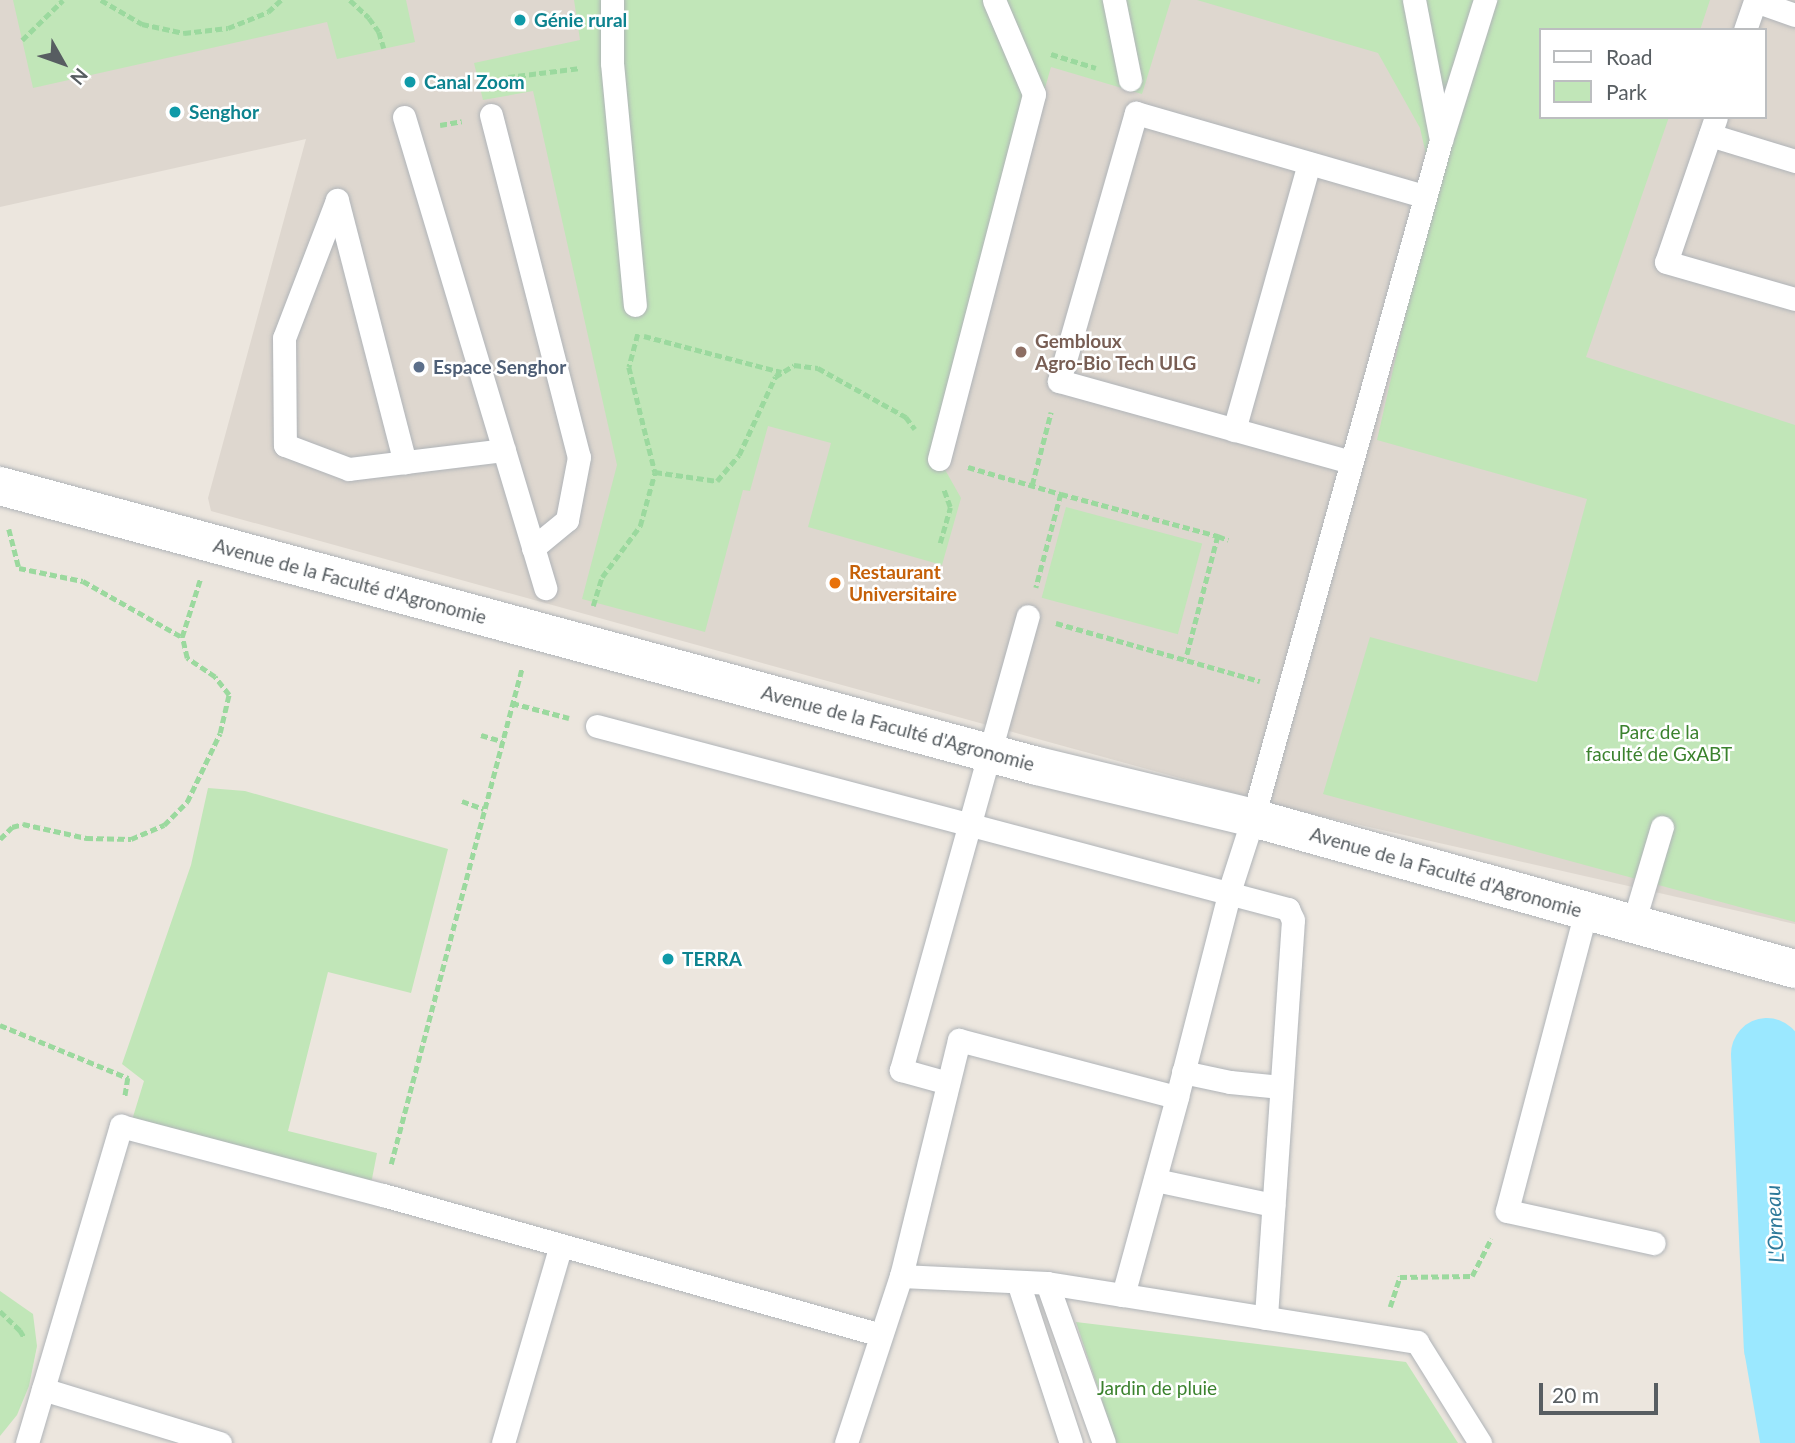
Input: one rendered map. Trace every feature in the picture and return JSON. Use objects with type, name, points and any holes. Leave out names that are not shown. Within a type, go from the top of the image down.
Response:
[{"type":"street","name":"Avenue de la Faculté d'Agronomie","points":[[3,502],[213,543],[532,630],[1253,818],[1795,969]]},
{"type":"lane","points":[[612,0],[612,63],[635,305]]},
{"type":"lane","points":[[939,459],[1034,94],[994,0]]},
{"type":"lane","points":[[1114,0],[1130,79]]},
{"type":"lane","points":[[1414,0],[1441,140]]},
{"type":"lane","points":[[1123,1295],[1229,893],[1253,818],[1424,196],[1485,0]]},
{"type":"lane","points":[[1746,28],[1755,1],[1795,15]]},
{"type":"lane","points":[[1351,462],[1059,381],[1136,113],[1424,196]]},
{"type":"lane","points":[[492,115],[579,457],[567,520],[533,548]]},
{"type":"lane","points":[[404,117],[545,588]]},
{"type":"lane","points":[[1795,161],[1713,126],[1666,262],[1795,299]]},
{"type":"lane","points":[[1234,430],[1309,163]]},
{"type":"lane","points":[[405,462],[337,200],[284,338],[285,445],[349,469],[503,450]]},
{"type":"lane","points":[[948,1083],[901,1070],[1028,616]]},
{"type":"lane","points":[[597,726],[1288,909],[1293,920],[1266,1318]]},
{"type":"lane","points":[[1633,924],[1662,827]]},
{"type":"lane","points":[[1586,911],[1507,1210],[1654,1243]]},
{"type":"lane","points":[[846,1443],[901,1276],[959,1040],[1177,1097]]},
{"type":"lane","points":[[1183,1072],[1230,1082],[1281,1087]]},
{"type":"lane","points":[[27,1443],[121,1126],[383,1195],[881,1335]]},
{"type":"lane","points":[[1155,1180],[1273,1205]]},
{"type":"lane","points":[[503,1443],[561,1245]]},
{"type":"lane","points":[[901,1276],[1047,1283],[1417,1342],[1480,1443]]},
{"type":"lane","points":[[1018,1282],[1071,1443]]},
{"type":"lane","points":[[1047,1283],[1104,1443]]},
{"type":"lane","points":[[43,1389],[220,1443]]},
{"type":"path","points":[[22,40],[63,0]]},
{"type":"path","points":[[101,0],[142,24],[184,33],[228,28],[268,12],[281,0]]},
{"type":"path","points":[[350,0],[374,25],[384,48]]},
{"type":"path","points":[[1011,41],[1130,79]]},
{"type":"path","points":[[508,77],[612,63]]},
{"type":"path","points":[[590,615],[602,577],[640,526],[654,472],[629,367],[638,334],[635,305]]},
{"type":"path","points":[[638,334],[782,372]]},
{"type":"path","points":[[654,472],[717,481],[739,456],[775,377],[794,365],[818,368],[906,418],[939,459],[1228,540]]},
{"type":"path","points":[[1032,485],[1059,381]]},
{"type":"path","points":[[939,459],[940,479],[950,508],[940,543]]},
{"type":"path","points":[[1061,494],[1028,616],[1289,689]]},
{"type":"path","points":[[3,502],[19,568],[83,581],[182,638]]},
{"type":"path","points":[[1186,659],[1218,536]]},
{"type":"path","points":[[0,839],[12,827],[23,824],[86,838],[131,839],[164,825],[187,802],[220,733],[229,695],[215,677],[187,658],[182,638],[213,543]]},
{"type":"path","points":[[383,1195],[532,630]]},
{"type":"path","points":[[512,703],[597,726]]},
{"type":"path","points":[[481,735],[502,741]]},
{"type":"path","points":[[462,802],[484,809]]},
{"type":"path","points":[[0,1025],[128,1078],[121,1126]]},
{"type":"path","points":[[1380,1336],[1400,1277],[1472,1276],[1507,1210]]},
{"type":"path","points":[[0,1322],[9,1319]]},
{"type":"shaded area","name":"Gembloux Agro-Bio Tech ULG","points":[[0,0],[1795,0],[1795,924],[1303,812],[211,511],[208,498],[306,139],[0,207]]},
{"type":"green space","points":[[13,0],[406,0],[415,42],[337,59],[327,22],[33,88]]},
{"type":"green space","points":[[574,0],[1171,0],[1142,94],[1051,67],[939,459],[961,498],[942,565],[808,527],[831,443],[768,426],[750,491],[743,490],[705,632],[582,599],[617,465],[533,91],[483,100],[474,63],[580,40]]},
{"type":"green space","name":"Parc de la faculté de GxABT","points":[[1197,0],[1710,0],[1701,28],[1540,28],[1540,119],[1668,119],[1586,357],[1795,425],[1795,922],[1323,794],[1370,637],[1537,682],[1587,499],[1377,440],[1434,189],[1420,128],[1378,53]]},
{"type":"green space","points":[[1066,507],[1202,543],[1178,634],[1042,598]]},
{"type":"green space","points":[[208,788],[245,791],[448,849],[411,993],[328,972],[288,1131],[377,1153],[371,1184],[132,1120],[144,1081],[122,1064],[191,865]]},
{"type":"green space","points":[[0,1291],[33,1314],[37,1346],[29,1386],[17,1415],[0,1436]]},
{"type":"green space","name":"Jardin de pluie","points":[[1076,1322],[1406,1362],[1458,1443],[1116,1443]]},
{"type":"waterway","name":"L'Orneau","points":[[1767,1054],[1780,1347],[1795,1434]]},
{"type":"place","name":"Génie rural","points":[[520,20]]},
{"type":"place","name":"Canal Zoom","points":[[410,82]]},
{"type":"place","name":"Senghor","points":[[175,112]]},
{"type":"place","name":"Gembloux Agro-Bio Tech ULG","points":[[1021,352]]},
{"type":"place","name":"Espace Senghor","points":[[419,367]]},
{"type":"place","name":"Restaurant Universitaire","points":[[835,583]]},
{"type":"place","name":"TERRA","points":[[668,959]]}]
